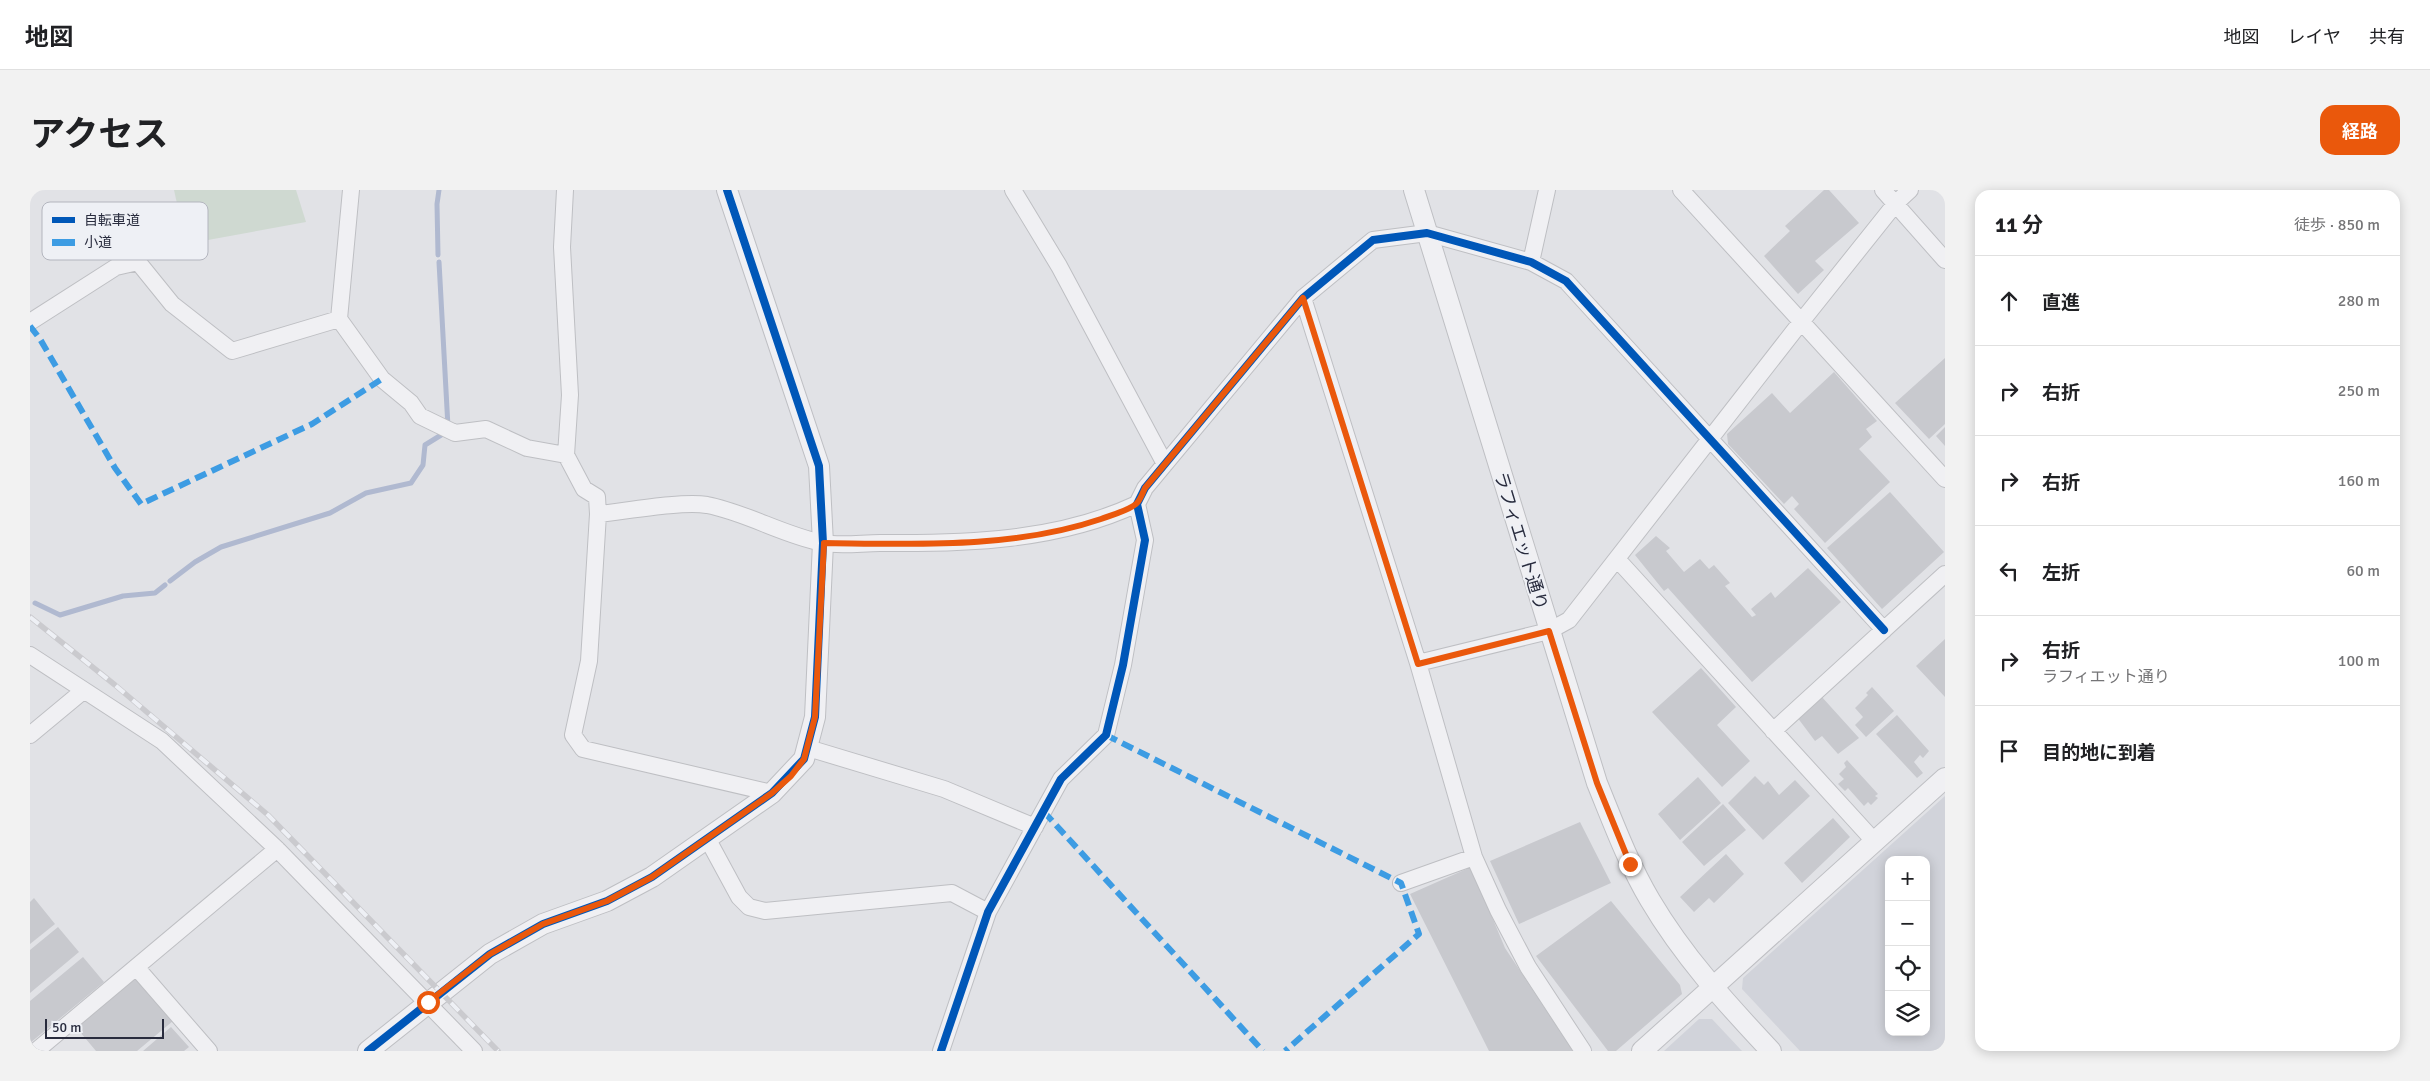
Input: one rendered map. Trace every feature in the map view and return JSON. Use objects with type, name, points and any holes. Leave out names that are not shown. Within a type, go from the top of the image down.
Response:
[{"type":"street","points":[[351,190],[339,319],[382,379],[411,402],[420,416],[455,433],[486,429],[527,448],[566,455]]},
{"type":"street","points":[[566,190],[562,248],[570,395],[566,455],[584,489],[597,497],[598,514],[589,661],[573,735],[583,749],[772,793]]},
{"type":"street","points":[[368,1051],[490,954],[543,924],[607,901],[652,877],[772,793],[804,759],[815,717],[824,543],[819,466],[728,190]]},
{"type":"street","points":[[1013,190],[1059,266],[1165,464]]},
{"type":"street","name":"ラフィエット通り","points":[[1414,190],[1597,783],[1630,864],[1672,935],[1712,988],[1771,1051]]},
{"type":"street","points":[[1531,262],[1547,190]]},
{"type":"street","points":[[1681,190],[1945,479]]},
{"type":"street","points":[[1883,190],[1945,260]]},
{"type":"street","points":[[1418,664],[1549,631],[1569,620],[1800,322],[1896,203],[1910,190]]},
{"type":"street","points":[[598,514],[673,506],[707,505],[824,543],[924,544],[1007,538],[1074,528],[1116,514],[1137,504],[1145,488],[1303,298],[1373,240],[1427,233],[1531,262],[1566,281],[1884,630]]},
{"type":"street","points":[[30,322],[116,267],[138,262],[172,304],[232,351],[339,319]]},
{"type":"street","points":[[1303,298],[1418,664],[1474,857],[1498,910],[1528,967],[1583,1051]]},
{"type":"street","points":[[941,1051],[988,912],[1060,779],[1106,735],[1123,665],[1145,540],[1137,504]]},
{"type":"street","points":[[1617,559],[1875,842]]},
{"type":"street","points":[[1773,731],[1945,574]]},
{"type":"street","points":[[30,654],[162,741],[277,849],[474,1051]]},
{"type":"street","points":[[30,735],[84,691]]},
{"type":"street","points":[[808,748],[944,789],[1035,827]]},
{"type":"street","points":[[1642,1051],[1945,778]]},
{"type":"street","points":[[706,838],[739,897],[749,907],[765,911],[952,892],[988,912]]},
{"type":"street","points":[[36,1051],[277,849]]},
{"type":"street","points":[[1401,883],[1474,857]]},
{"type":"street","points":[[136,967],[209,1051]]},
{"type":"shaded area","points":[[174,190],[296,190],[306,222],[208,240],[208,202],[177,202]]},
{"type":"shaded area","points":[[1945,796],[1945,1051],[1800,1051],[1742,989],[1743,978]]},
{"type":"shaded area","points":[[1699,1019],[1712,1019],[1742,1051],[1664,1051]]},
{"type":"building","points":[[1824,190],[1829,190],[1859,223],[1815,261],[1824,270],[1798,294],[1764,256],[1790,231],[1785,226]]},
{"type":"building","points":[[1945,358],[1945,424],[1929,439],[1895,403]]},
{"type":"building","points":[[1834,372],[1877,421],[1866,429],[1872,437],[1859,449],[1890,482],[1825,543],[1794,509],[1799,504],[1792,496],[1784,504],[1728,444],[1727,434],[1772,393],[1790,413]]},
{"type":"building","points":[[1945,427],[1945,446],[1936,436]]},
{"type":"building","points":[[1890,492],[1944,552],[1882,609],[1827,548]]},
{"type":"building","points":[[1656,536],[1670,548],[1666,551],[1684,572],[1700,559],[1709,569],[1714,565],[1730,583],[1725,586],[1752,617],[1756,615],[1751,609],[1771,592],[1775,598],[1808,568],[1841,602],[1752,682],[1668,588],[1664,591],[1635,555]]},
{"type":"building","points":[[1945,639],[1945,697],[1916,666]]},
{"type":"building","points":[[1701,668],[1736,707],[1717,725],[1750,761],[1722,787],[1652,712]]},
{"type":"building","points":[[1872,687],[1894,711],[1866,737],[1855,725],[1863,717],[1855,708],[1868,695],[1866,693]]},
{"type":"building","points":[[1821,696],[1859,738],[1838,754],[1822,736],[1815,741],[1797,717]]},
{"type":"building","points":[[1897,715],[1929,751],[1923,758],[1920,755],[1914,762],[1923,773],[1917,778],[1876,734]]},
{"type":"building","points":[[1847,760],[1878,794],[1875,796],[1878,798],[1871,805],[1868,802],[1864,806],[1848,788],[1845,791],[1838,784],[1844,779],[1839,774],[1846,767],[1844,763]]},
{"type":"building","points":[[1755,776],[1764,785],[1768,781],[1779,795],[1795,780],[1810,796],[1763,840],[1728,803]]},
{"type":"building","points":[[1698,777],[1721,803],[1680,840],[1658,814]]},
{"type":"building","points":[[1723,804],[1746,830],[1704,866],[1682,842]]},
{"type":"building","points":[[1833,818],[1850,837],[1802,883],[1784,863]]},
{"type":"building","points":[[1580,822],[1611,883],[1519,924],[1490,861]]},
{"type":"building","points":[[1726,854],[1744,874],[1714,903],[1709,898],[1694,912],[1680,897]]},
{"type":"building","points":[[1471,867],[1505,948],[1573,1051],[1489,1051],[1410,894]]},
{"type":"building","points":[[34,898],[55,924],[30,944],[30,902]]},
{"type":"building","points":[[1611,901],[1680,985],[1682,994],[1616,1051],[1608,1051],[1536,956]]},
{"type":"building","points":[[58,927],[79,952],[30,993],[30,950]]},
{"type":"building","points":[[83,957],[104,982],[30,1043],[30,1001]]},
{"type":"building","points":[[135,976],[173,1021],[137,1051],[96,1051],[75,1026]]},
{"type":"building","points":[[171,1027],[189,1047],[184,1051],[143,1051]]},
{"type":"waterway","points":[[438,255],[437,204],[439,190]]},
{"type":"waterway","points":[[439,262],[448,427]]},
{"type":"waterway","points":[[170,581],[195,562],[221,547],[330,513],[366,493],[411,483],[423,465],[425,445],[446,432]]},
{"type":"waterway","points":[[35,603],[60,615],[123,596],[155,593],[165,585]]},
{"type":"railway","points":[[30,617],[115,685],[268,815],[498,1051]]},
{"type":"marked path","points":[[30,326],[40,339],[115,468],[141,504],[312,424],[382,379]]},
{"type":"marked path","points":[[1106,735],[1401,883],[1419,934],[1285,1051]]},
{"type":"marked path","points":[[1044,812],[1263,1051]]},
{"type":"cycle path","points":[[368,1051],[490,954],[543,924],[607,901],[652,877],[772,793],[804,759],[815,717],[823,543],[819,466],[727,190]]},
{"type":"cycle path","points":[[941,1051],[988,912],[1061,779],[1106,735],[1123,665],[1145,540],[1137,504],[1145,488],[1303,298],[1373,240],[1427,233],[1531,262],[1566,281],[1884,630]]},
{"type":"route","points":[[428,1002],[490,954],[543,924],[607,901],[652,877],[772,793],[791,776],[804,759],[815,717],[824,543],[924,544],[1007,538],[1074,528],[1116,514],[1137,504],[1145,488],[1303,298],[1418,664],[1549,631],[1597,783],[1630,864]]}]
